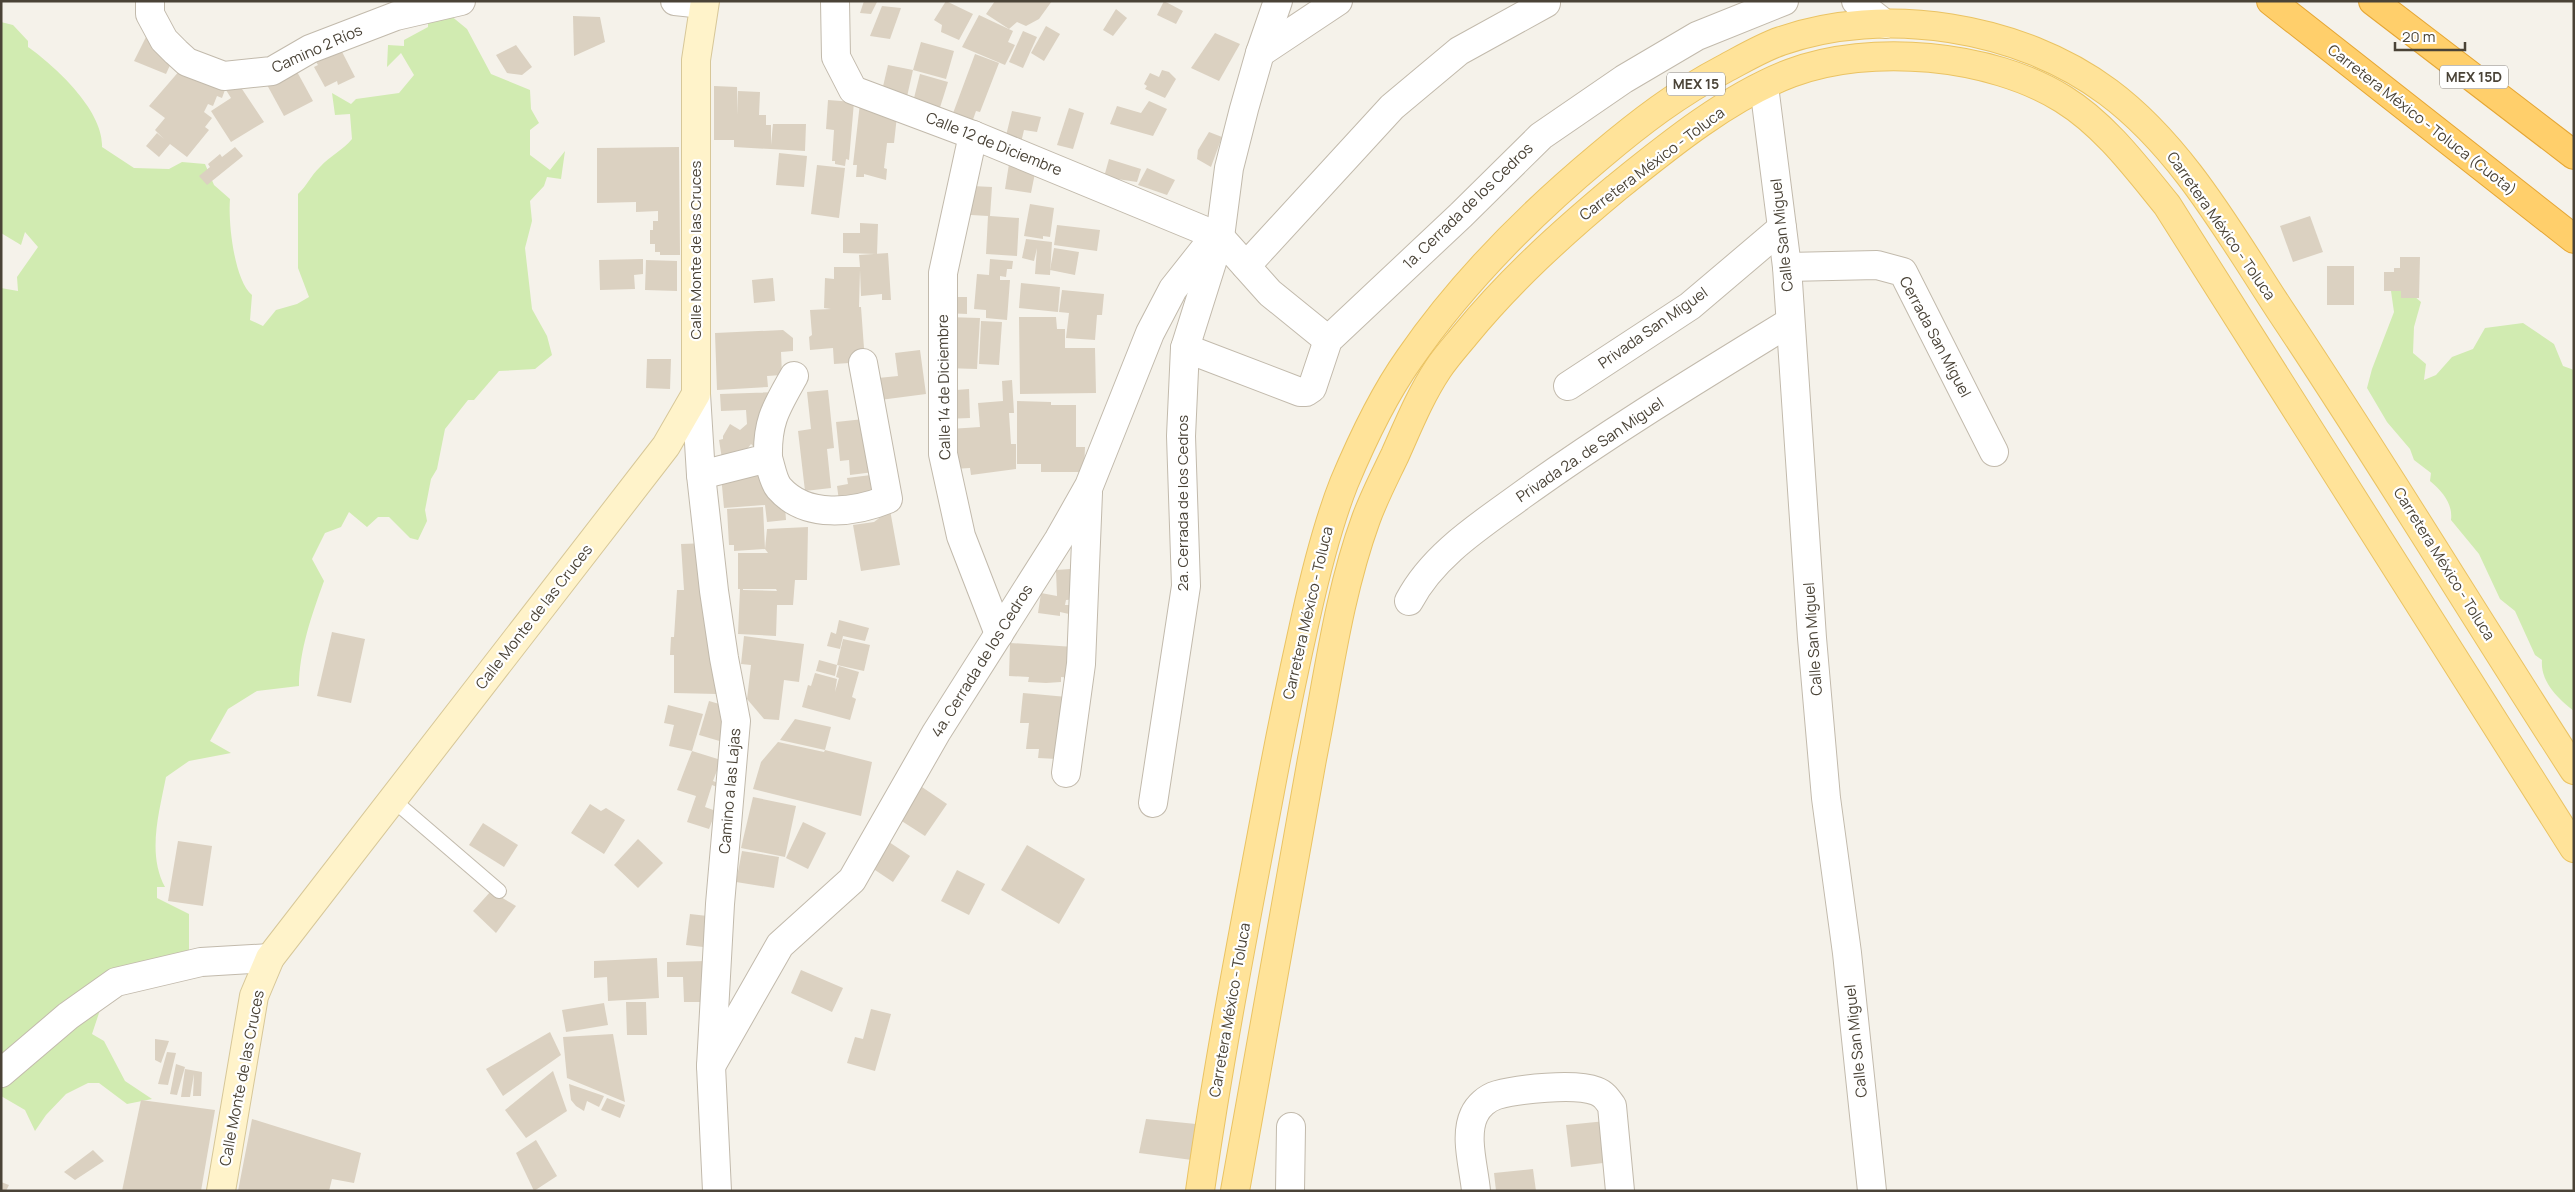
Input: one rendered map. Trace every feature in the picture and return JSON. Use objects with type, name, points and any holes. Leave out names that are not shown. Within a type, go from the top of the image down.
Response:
[{"type":"highway","name":"Carretera México - Toluca (Cuota)","points":[[2271,1],[2574,239]]},
{"type":"highway","name":"MEX 15D","points":[[2373,1],[2574,155]]},
{"type":"main road","name":"Carretera México - Toluca","points":[[1200,1191],[1266,812],[1290,686],[1319,559],[1344,482],[1388,391],[1408,360],[1447,309],[1500,247],[1558,191],[1648,116],[1701,81],[1776,42],[1836,28],[1885,24],[1962,30],[2000,38],[2047,57],[2081,74],[2110,93],[2171,153],[2211,206],[2337,396],[2574,770]]},
{"type":"main road","name":"Carretera México - Toluca","points":[[1235,1191],[1293,861],[1341,612],[1366,517],[1413,413],[1438,368],[1518,275],[1582,216],[1691,130],[1764,86],[1796,71],[1835,61],[1921,57],[1960,62],[2027,81],[2062,98],[2085,115],[2122,149],[2167,205],[2574,848]]},
{"type":"street","name":"Camino 2 Ríos","points":[[150,1],[150,14],[164,40],[187,62],[224,76],[272,71],[310,49],[396,16],[461,1]]},
{"type":"street","points":[[675,1],[704,2]]},
{"type":"street","name":"Calle 12 de Diciembre","points":[[835,1],[836,57],[853,90],[973,135],[1220,237]]},
{"type":"street","points":[[1278,1],[1260,52],[1229,168],[1220,237],[1270,293],[1328,340]]},
{"type":"street","points":[[1260,52],[1338,1]]},
{"type":"street","name":"1a. Cerrada de los Cedros","points":[[1185,348],[1300,392],[1306,392],[1312,388],[1328,340],[1461,215],[1541,136],[1624,79],[1697,36],[1784,1]]},
{"type":"street","points":[[1856,1],[1885,24]]},
{"type":"street","name":"Calle Monte de las Cruces","points":[[221,1191],[254,996],[270,958],[666,446],[696,394],[696,60],[704,2]]},
{"type":"street","points":[[1246,266],[1392,107],[1459,51],[1546,3]]},
{"type":"street","name":"Calle San Miguel","points":[[1764,86],[1787,267],[1826,798],[1847,953],[1872,1191]]},
{"type":"street","name":"Calle 14 de Diciembre","points":[[973,135],[943,273],[943,454],[961,536],[998,634]]},
{"type":"street","name":"Privada San Miguel","points":[[1568,386],[1690,306],[1782,228]]},
{"type":"street","name":"2a. Cerrada de los Cedros","points":[[1153,803],[1186,586],[1181,436],[1185,348],[1220,237]]},
{"type":"street","name":"4a. Cerrada de los Cedros","points":[[711,1066],[780,944],[852,880],[936,733],[1059,539],[1088,486],[1154,326],[1173,289],[1207,246],[1220,237]]},
{"type":"street","name":"Cerrada San Miguel","points":[[1787,267],[1877,265],[1903,272],[1994,452]]},
{"type":"street","name":"Privada 2a. de San Miguel","points":[[1409,601],[1419,583],[1454,547],[1482,524],[1574,457],[1790,322]]},
{"type":"street","points":[[794,376],[779,402],[768,432],[768,458],[778,487],[801,504],[827,511],[868,507],[888,499],[863,363]]},
{"type":"street","name":"Camino a las Lajas","points":[[696,394],[701,475],[724,658],[736,721],[720,904],[711,1066],[717,1191]]},
{"type":"street","points":[[701,475],[768,458]]},
{"type":"street","points":[[1066,773],[1081,664],[1088,486]]},
{"type":"street","points":[[1,1073],[68,1016],[116,982],[201,962],[270,958]]},
{"type":"street","points":[[1476,1191],[1471,1124],[1474,1114],[1482,1103],[1496,1096],[1576,1087],[1595,1090],[1606,1096],[1612,1106],[1620,1191]]},
{"type":"street","points":[[1291,1127],[1291,1180]]},
{"type":"lane","points":[[392,799],[499,892]]},
{"type":"green space","points":[[450,15],[467,29],[491,74],[530,90],[531,109],[539,123],[530,130],[530,155],[550,170],[565,151],[561,179],[547,177],[544,186],[530,201],[532,221],[525,248],[532,309],[547,336],[552,355],[535,369],[499,371],[474,400],[468,400],[445,429],[437,469],[431,479],[425,510],[427,521],[418,540],[410,538],[389,517],[378,517],[367,527],[349,512],[341,527],[325,533],[312,559],[324,581],[304,646],[299,686],[257,691],[228,709],[210,741],[231,753],[189,761],[166,777],[156,833],[157,861],[165,887],[157,887],[157,898],[189,914],[189,955],[143,962],[100,1010],[92,1034],[104,1041],[125,1081],[152,1099],[127,1104],[99,1083],[88,1083],[66,1094],[46,1115],[35,1131],[25,1110],[1,1096],[1,288],[18,291],[17,277],[38,247],[25,232],[21,245],[1,233],[1,22],[13,25],[28,41],[28,47],[64,77],[76,91],[95,119],[101,133],[102,147],[134,168],[169,169],[182,162],[205,164],[214,185],[230,199],[233,250],[241,277],[252,295],[250,320],[263,326],[276,310],[297,304],[309,297],[298,268],[298,194],[317,170],[352,139],[350,114],[335,115],[332,93],[351,104],[356,99],[399,93],[414,75],[401,53],[387,67],[388,45],[404,46],[404,40],[428,27],[428,22]]},
{"type":"green space","points":[[2412,288],[2414,296],[2421,302],[2414,327],[2413,353],[2426,364],[2424,380],[2436,375],[2452,357],[2473,349],[2485,328],[2523,323],[2554,344],[2563,366],[2574,370],[2574,711],[2551,689],[2544,675],[2542,660],[2535,655],[2515,611],[2500,599],[2479,554],[2451,520],[2449,504],[2439,489],[2430,481],[2431,473],[2414,460],[2410,449],[2387,422],[2367,388],[2372,369],[2394,312],[2391,291]]},
{"type":"building","points":[[864,1],[877,2],[871,14],[860,13]]},
{"type":"building","points":[[946,1],[973,14],[959,40],[941,32],[942,25],[934,20]]},
{"type":"building","points":[[995,1],[1052,1],[1039,19],[1026,26],[1017,22],[1009,29],[986,14]]},
{"type":"building","points":[[1164,1],[1183,11],[1176,24],[1157,15]]},
{"type":"building","points":[[882,6],[901,8],[890,39],[870,36]]},
{"type":"building","points":[[1116,9],[1127,18],[1113,36],[1103,30]]},
{"type":"building","points":[[979,15],[1013,31],[1008,42],[1015,45],[1005,65],[962,47]]},
{"type":"building","points":[[573,16],[600,17],[605,42],[574,56]]},
{"type":"building","points":[[1046,26],[1060,34],[1044,61],[1031,53]]},
{"type":"building","points":[[1023,31],[1037,37],[1023,68],[1009,62]]},
{"type":"building","points":[[1215,33],[1240,44],[1219,81],[1191,68]]},
{"type":"building","points":[[146,37],[176,52],[166,74],[134,61]]},
{"type":"building","points":[[921,42],[954,51],[946,79],[913,70]]},
{"type":"building","points":[[516,45],[532,67],[522,75],[507,73],[496,55]]},
{"type":"building","points":[[339,46],[355,77],[338,85],[337,81],[325,87],[314,67],[318,65],[314,59]]},
{"type":"building","points":[[975,54],[999,63],[980,112],[976,111],[969,131],[949,124]]},
{"type":"building","points":[[187,62],[229,79],[222,98],[217,96],[213,106],[208,104],[204,112],[212,118],[205,127],[209,130],[187,157],[170,144],[159,157],[146,146],[157,133],[164,139],[155,130],[165,118],[149,106]]},
{"type":"building","points":[[888,65],[913,70],[906,101],[881,95]]},
{"type":"building","points":[[295,68],[313,101],[284,116],[266,83]]},
{"type":"building","points":[[1162,70],[1169,72],[1176,79],[1165,98],[1145,89],[1147,86],[1144,84],[1150,73],[1159,77]]},
{"type":"building","points":[[920,74],[948,82],[937,117],[911,110]]},
{"type":"building","points":[[238,83],[264,122],[231,142],[211,111],[231,98],[226,90]]},
{"type":"building","points":[[714,86],[737,87],[738,115],[738,91],[760,92],[759,115],[766,115],[766,125],[771,125],[771,145],[773,124],[806,124],[805,151],[734,147],[734,140],[714,140]]},
{"type":"building","points":[[828,100],[854,102],[849,160],[846,159],[845,166],[835,164],[835,161],[832,161],[834,130],[826,129]]},
{"type":"building","points":[[1149,101],[1167,109],[1153,136],[1110,124],[1117,106],[1141,113]]},
{"type":"building","points":[[860,103],[898,107],[894,143],[887,143],[884,168],[887,169],[886,180],[864,174],[864,177],[856,177],[857,165],[853,165]]},
{"type":"building","points":[[1069,108],[1084,113],[1073,149],[1057,145]]},
{"type":"building","points":[[1012,111],[1041,117],[1037,132],[1024,130],[1020,147],[1004,144]]},
{"type":"building","points":[[1209,132],[1222,137],[1211,167],[1197,159],[1198,150]]},
{"type":"building","points":[[235,147],[243,156],[207,185],[199,176],[210,167],[208,164],[220,154],[222,157]]},
{"type":"building","points":[[679,147],[680,255],[660,255],[660,252],[655,252],[655,244],[650,244],[650,230],[653,230],[653,221],[658,221],[658,211],[636,212],[636,202],[597,203],[597,148]]},
{"type":"building","points":[[779,153],[807,156],[804,187],[776,185]]},
{"type":"building","points":[[1109,159],[1141,169],[1137,182],[1104,177]]},
{"type":"building","points":[[1009,164],[1036,168],[1031,193],[1005,189]]},
{"type":"building","points":[[817,165],[845,168],[839,218],[811,214]]},
{"type":"building","points":[[1147,168],[1175,180],[1167,195],[1138,185]]},
{"type":"building","points":[[972,186],[992,187],[990,216],[1019,218],[1017,256],[986,254],[988,216],[971,215]]},
{"type":"building","points":[[1030,204],[1054,208],[1050,237],[1043,236],[1043,239],[1024,236]]},
{"type":"building","points":[[2310,216],[2323,252],[2293,262],[2280,226]]},
{"type":"building","points":[[860,223],[878,224],[877,254],[843,253],[843,233],[860,233]]},
{"type":"building","points":[[1057,225],[1100,230],[1097,251],[1054,245]]},
{"type":"building","points":[[1026,239],[1052,242],[1050,275],[1035,274],[1037,248],[1034,261],[1022,258]]},
{"type":"building","points":[[1054,248],[1079,252],[1075,275],[1050,270]]},
{"type":"building","points":[[888,253],[891,300],[882,300],[882,294],[861,296],[860,270],[859,307],[861,307],[865,362],[834,364],[833,348],[810,350],[809,337],[812,335],[810,310],[831,309],[824,308],[825,278],[834,279],[834,267],[860,267],[859,255]]},
{"type":"building","points":[[2400,257],[2420,257],[2419,298],[2401,298],[2401,291],[2384,291],[2384,272],[2394,272],[2394,268],[2400,268]]},
{"type":"building","points":[[643,259],[643,274],[634,275],[635,289],[600,290],[599,260]]},
{"type":"building","points":[[990,259],[1013,261],[1012,269],[1007,269],[1006,277],[1000,276],[1000,280],[1010,280],[1007,320],[986,318],[986,310],[974,309],[977,274],[989,275]]},
{"type":"building","points":[[646,260],[677,261],[677,291],[645,290]]},
{"type":"building","points":[[2327,266],[2354,266],[2354,305],[2327,305]]},
{"type":"building","points":[[773,278],[775,301],[754,303],[752,280]]},
{"type":"building","points":[[1021,283],[1060,287],[1058,312],[1019,308]]},
{"type":"building","points":[[1062,290],[1104,294],[1102,315],[1097,315],[1095,340],[1066,338],[1069,313],[1059,312]]},
{"type":"building","points":[[946,297],[967,297],[967,314],[945,313]]},
{"type":"building","points":[[946,317],[980,318],[977,369],[944,368]]},
{"type":"building","points":[[1019,317],[1056,317],[1057,329],[1065,329],[1065,348],[1095,348],[1096,393],[1020,394]]},
{"type":"building","points":[[981,321],[1002,322],[999,365],[979,364]]},
{"type":"building","points":[[783,330],[793,338],[793,351],[781,352],[782,375],[767,376],[768,387],[717,390],[715,333]]},
{"type":"building","points":[[920,350],[926,394],[880,400],[878,378],[898,376],[895,353]]},
{"type":"building","points":[[647,359],[671,359],[670,389],[646,388]]},
{"type":"building","points":[[1012,380],[1014,413],[1009,413],[1011,444],[1016,444],[1016,469],[971,475],[970,468],[953,469],[950,429],[980,427],[978,403],[1003,401],[1002,381]]},
{"type":"building","points":[[969,389],[970,418],[944,419],[943,391]]},
{"type":"building","points":[[828,390],[834,448],[827,449],[831,488],[805,491],[798,431],[811,429],[807,392]]},
{"type":"building","points":[[781,392],[754,447],[751,444],[745,452],[723,465],[719,440],[723,439],[730,424],[740,430],[747,424],[746,410],[721,411],[720,394]]},
{"type":"building","points":[[1017,401],[1051,402],[1051,405],[1076,405],[1076,447],[1085,447],[1084,472],[1041,472],[1041,464],[1017,464]]},
{"type":"building","points":[[864,419],[874,472],[850,475],[849,460],[840,461],[836,422]]},
{"type":"building","points":[[771,470],[784,492],[786,520],[767,522],[765,505],[724,508],[721,475]]},
{"type":"building","points":[[879,474],[882,498],[840,508],[837,486],[848,484],[847,478]]},
{"type":"building","points":[[763,507],[765,549],[734,551],[734,545],[729,545],[727,509]]},
{"type":"building","points":[[890,510],[900,565],[861,571],[853,525],[874,522]]},
{"type":"building","points":[[808,527],[807,580],[795,580],[793,605],[777,605],[776,636],[738,634],[740,589],[738,589],[738,553],[768,553],[765,549],[767,529]],"holes":[[[743,589],[776,589],[777,591],[743,590]]]},
{"type":"building","points":[[709,543],[717,694],[674,693],[674,655],[670,655],[671,637],[674,637],[677,590],[684,590],[681,544]]},
{"type":"building","points":[[1070,569],[1070,577],[1077,577],[1078,599],[1066,600],[1065,605],[1070,605],[1069,614],[1060,612],[1060,616],[1038,613],[1041,593],[1057,596],[1056,570]]},
{"type":"building","points":[[839,620],[869,628],[865,641],[843,636],[840,649],[827,646],[831,632],[836,634]]},
{"type":"building","points":[[332,632],[365,639],[351,703],[317,696]]},
{"type":"building","points":[[744,636],[804,644],[799,682],[784,680],[779,720],[764,719],[747,699],[751,665],[741,664]]},
{"type":"building","points":[[843,639],[870,645],[864,671],[837,665]]},
{"type":"building","points":[[1010,643],[1075,647],[1073,678],[1061,677],[1061,682],[1046,683],[1028,682],[1029,677],[1009,676]]},
{"type":"building","points":[[819,660],[837,665],[835,676],[816,671]]},
{"type":"building","points":[[839,666],[859,672],[852,697],[856,699],[850,720],[802,707],[808,685],[811,686],[815,673],[837,679],[835,692],[839,678],[836,677]]},
{"type":"building","points":[[1023,693],[1067,697],[1057,759],[1038,758],[1039,749],[1026,749],[1029,723],[1020,723]]},
{"type":"building","points":[[709,701],[733,708],[723,742],[699,735]]},
{"type":"building","points":[[668,705],[703,714],[692,751],[669,746],[674,725],[664,723]]},
{"type":"building","points":[[795,719],[831,727],[825,750],[780,740]]},
{"type":"building","points":[[778,742],[824,752],[825,750],[872,762],[861,816],[753,789],[761,762]]},
{"type":"building","points":[[692,751],[721,760],[713,781],[718,783],[717,787],[712,785],[705,807],[716,811],[709,829],[687,822],[696,796],[677,790]]},
{"type":"building","points":[[919,785],[947,804],[925,836],[897,818]]},
{"type":"building","points":[[753,797],[796,806],[785,857],[741,848]]},
{"type":"building","points":[[590,804],[601,811],[606,808],[625,820],[604,854],[571,833]]},
{"type":"building","points":[[803,822],[826,833],[808,869],[786,858]]},
{"type":"building","points":[[483,823],[518,845],[504,867],[469,845]]},
{"type":"building","points":[[638,839],[663,863],[638,888],[614,865]]},
{"type":"building","points":[[886,840],[910,856],[893,882],[869,866]]},
{"type":"building","points":[[178,841],[212,846],[203,906],[168,901]]},
{"type":"building","points":[[1027,845],[1085,879],[1059,924],[1001,890]]},
{"type":"building","points":[[742,851],[779,857],[774,888],[736,882]]},
{"type":"building","points":[[957,870],[985,884],[969,915],[941,901]]},
{"type":"building","points":[[491,891],[516,906],[496,933],[473,911]]},
{"type":"building","points":[[690,914],[716,917],[712,948],[686,945]]},
{"type":"building","points":[[657,958],[659,998],[608,1001],[607,977],[594,978],[594,961]]},
{"type":"building","points":[[706,961],[708,1002],[684,1002],[683,977],[667,977],[667,962]]},
{"type":"building","points":[[801,970],[843,988],[832,1012],[791,993]]},
{"type":"building","points":[[626,1002],[646,1002],[647,1035],[627,1035]]},
{"type":"building","points":[[604,1003],[608,1025],[566,1032],[562,1010]]},
{"type":"building","points":[[871,1009],[891,1014],[875,1071],[847,1063],[855,1037],[863,1039]]},
{"type":"building","points":[[550,1032],[561,1055],[503,1096],[486,1069]]},
{"type":"building","points":[[613,1034],[625,1102],[567,1078],[563,1037]]},
{"type":"building","points":[[155,1039],[169,1041],[161,1063],[155,1060]]},
{"type":"building","points":[[167,1052],[176,1053],[168,1085],[158,1084]]},
{"type":"building","points":[[176,1064],[185,1067],[177,1095],[170,1094]]},
{"type":"building","points":[[185,1069],[202,1072],[201,1096],[193,1096],[194,1074],[190,1097],[181,1097]]},
{"type":"building","points":[[553,1071],[567,1111],[526,1138],[505,1110]]},
{"type":"building","points":[[569,1084],[604,1096],[599,1107],[587,1101],[584,1111],[576,1106],[571,1100]]},
{"type":"building","points":[[607,1098],[625,1105],[620,1118],[601,1110]]},
{"type":"building","points":[[141,1100],[215,1110],[201,1191],[122,1191]]},
{"type":"building","points":[[252,1119],[361,1153],[354,1183],[332,1179],[329,1191],[238,1191]]},
{"type":"building","points":[[1146,1119],[1196,1124],[1192,1160],[1139,1153]]},
{"type":"building","points":[[1606,1121],[1611,1162],[1571,1167],[1566,1125]]},
{"type":"building","points":[[536,1140],[557,1176],[534,1191],[516,1153]]},
{"type":"building","points":[[93,1150],[104,1161],[75,1180],[64,1172]]},
{"type":"building","points":[[1533,1169],[1536,1191],[1496,1191],[1494,1173]]},
{"type":"building","points":[[1,1182],[9,1185],[6,1191],[1,1191]]}]
